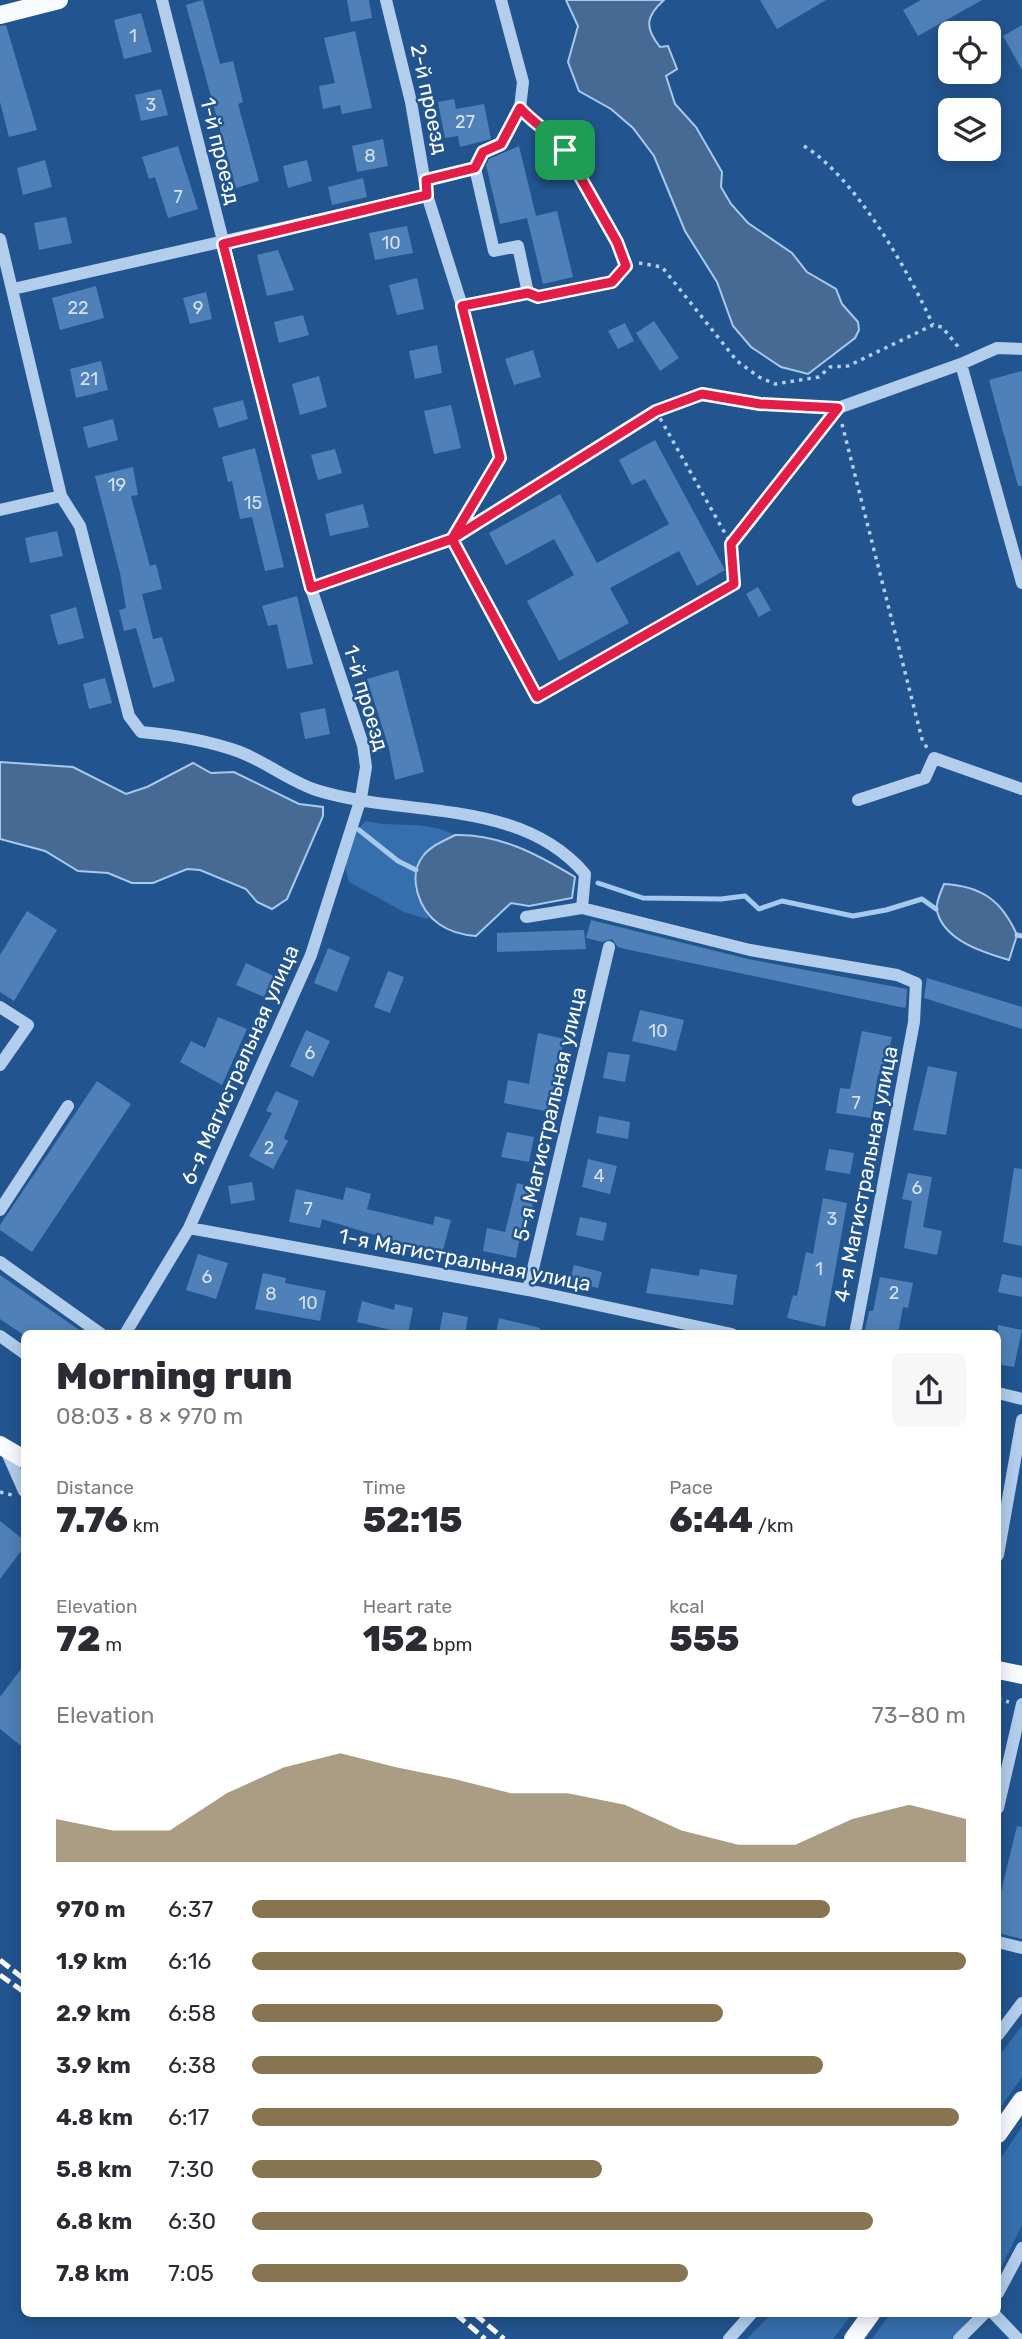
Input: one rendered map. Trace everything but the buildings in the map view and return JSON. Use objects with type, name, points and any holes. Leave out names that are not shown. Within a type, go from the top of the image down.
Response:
[{"type":"main road","points":[[0,15],[59,0]]},
{"type":"main road","points":[[2,1446],[21,1457]]},
{"type":"main road","points":[[1001,1671],[1022,1675]]},
{"type":"main road","points":[[1001,2130],[1022,2100]]},
{"type":"main road","points":[[853,2339],[869,2317]]},
{"type":"street","name":"1-й проезд","points":[[162,0],[311,588],[363,745],[366,767],[360,798]]},
{"type":"street","name":"2-й проезд","points":[[386,0],[426,180],[427,195],[462,306],[500,458],[452,539]]},
{"type":"street","points":[[501,0],[523,82],[520,108],[501,144],[483,152],[475,168],[494,251],[518,246],[528,293]]},
{"type":"street","points":[[462,306],[528,293],[538,297],[612,282],[626,266],[617,242],[565,150],[553,134],[532,121],[520,108]]},
{"type":"street","points":[[426,180],[475,168]]},
{"type":"street","points":[[13,289],[223,244],[427,195]]},
{"type":"street","points":[[0,239],[2,258],[13,289],[16,312],[61,496],[80,526],[129,716],[141,733],[180,735],[242,753],[287,779],[319,791],[516,825],[567,852],[585,874],[582,908],[526,917]]},
{"type":"street","points":[[656,411],[702,394],[760,404],[838,408],[998,348],[1022,349]]},
{"type":"street","points":[[964,362],[1022,583]]},
{"type":"street","points":[[731,544],[838,408]]},
{"type":"street","points":[[0,510],[61,496]]},
{"type":"street","points":[[311,588],[452,539]]},
{"type":"street","points":[[858,800],[925,778],[934,758],[1022,789]]},
{"type":"street","name":"6-я Магистральная улица","points":[[127,1330],[190,1228],[311,955],[360,798]]},
{"type":"street","name":"4-я Магистральная улица","points":[[582,908],[750,950],[897,975],[916,983],[914,1022],[856,1330]]},
{"type":"street","name":"5-я Магистральная улица","points":[[528,1290],[609,947]]},
{"type":"street","points":[[0,1007],[28,1025],[0,1065]]},
{"type":"street","points":[[0,1210],[68,1105]]},
{"type":"street","name":"1-я Магистральная улица","points":[[190,1228],[528,1290],[713,1330]]},
{"type":"street","points":[[0,1262],[95,1330]]},
{"type":"street","points":[[0,1336],[21,1351]]},
{"type":"street","points":[[1001,1394],[1022,1399]]},
{"type":"street","points":[[1001,1538],[1022,1420]]},
{"type":"street","points":[[2,1446],[21,1485]]},
{"type":"street","points":[[1001,1795],[1022,1704]]},
{"type":"street","points":[[1001,1943],[1022,1948]]},
{"type":"street","points":[[1001,2031],[1022,2003]]},
{"type":"street","points":[[1001,2287],[1022,2248]]},
{"type":"street","points":[[729,2339],[748,2317]]},
{"type":"street","points":[[959,2339],[981,2317]]},
{"type":"street","points":[[997,2317],[1018,2339]]},
{"type":"path","points":[[804,146],[824,158],[872,219],[933,325]]},
{"type":"path","points":[[626,266],[639,263],[662,267],[737,361],[775,384],[819,377],[830,367],[848,366],[933,325],[942,327],[952,336],[964,362]]},
{"type":"path","points":[[838,408],[922,739],[934,758]]},
{"type":"path","points":[[656,411],[731,544],[734,584],[537,697],[452,539],[656,411]]},
{"type":"shaded area","points":[[566,0],[664,0],[654,11],[649,28],[660,47],[668,46],[677,69],[666,76],[675,104],[696,127],[722,172],[721,187],[731,204],[748,223],[792,253],[807,272],[836,289],[842,304],[858,322],[859,330],[855,338],[808,374],[781,367],[751,347],[733,326],[717,282],[685,231],[654,156],[633,128],[611,109],[579,91],[568,62],[578,26]]},
{"type":"shaded area","points":[[0,762],[73,767],[126,794],[147,787],[193,763],[211,773],[234,772],[299,804],[323,807],[323,816],[287,899],[272,909],[257,902],[246,889],[200,870],[187,869],[153,883],[132,883],[108,873],[78,871],[45,851],[0,839]]},
{"type":"shaded area","points":[[366,821],[432,827],[455,835],[431,850],[420,869],[415,889],[431,914],[427,919],[404,912],[349,882],[346,866],[348,849],[355,834]]},
{"type":"shaded area","points":[[455,835],[503,842],[547,861],[575,877],[572,898],[529,906],[511,903],[476,936],[457,933],[443,927],[432,918],[421,902],[416,874],[418,864],[426,852]]},
{"type":"shaded area","points":[[944,884],[980,892],[1005,913],[1017,935],[1009,960],[967,944],[948,930],[937,911]]},
{"type":"shaded area","points":[[1022,2026],[1022,2077],[1001,2107],[1001,2053]]},
{"type":"shaded area","points":[[1022,2127],[1022,2225],[1001,2268],[1001,2158]]},
{"type":"shaded area","points":[[768,2317],[850,2317],[833,2339],[747,2339]]},
{"type":"shaded area","points":[[888,2317],[971,2317],[952,2339],[872,2339]]},
{"type":"waterway","points":[[359,830],[398,861],[416,870]]},
{"type":"waterway","points":[[598,883],[643,898],[721,899],[745,896],[759,909],[782,901],[853,916],[922,899],[936,909]]},
{"type":"waterway","points":[[1017,935],[1022,936]]},
{"type":"railway","points":[[0,1960],[21,1977]]},
{"type":"railway","points":[[0,1975],[21,1990]]},
{"type":"railway","points":[[459,2317],[485,2339]]},
{"type":"railway","points":[[478,2317],[504,2339]]},
{"type":"route","points":[[565,150],[553,134],[532,121],[520,108],[501,144],[483,152],[475,168],[426,180],[427,195],[223,244],[311,588],[452,539],[537,697],[734,584],[731,544],[838,408],[760,404],[702,394],[656,411],[452,539],[500,458],[462,306],[528,293],[538,297],[612,282],[626,266],[617,242],[583,187],[565,150]]}]
